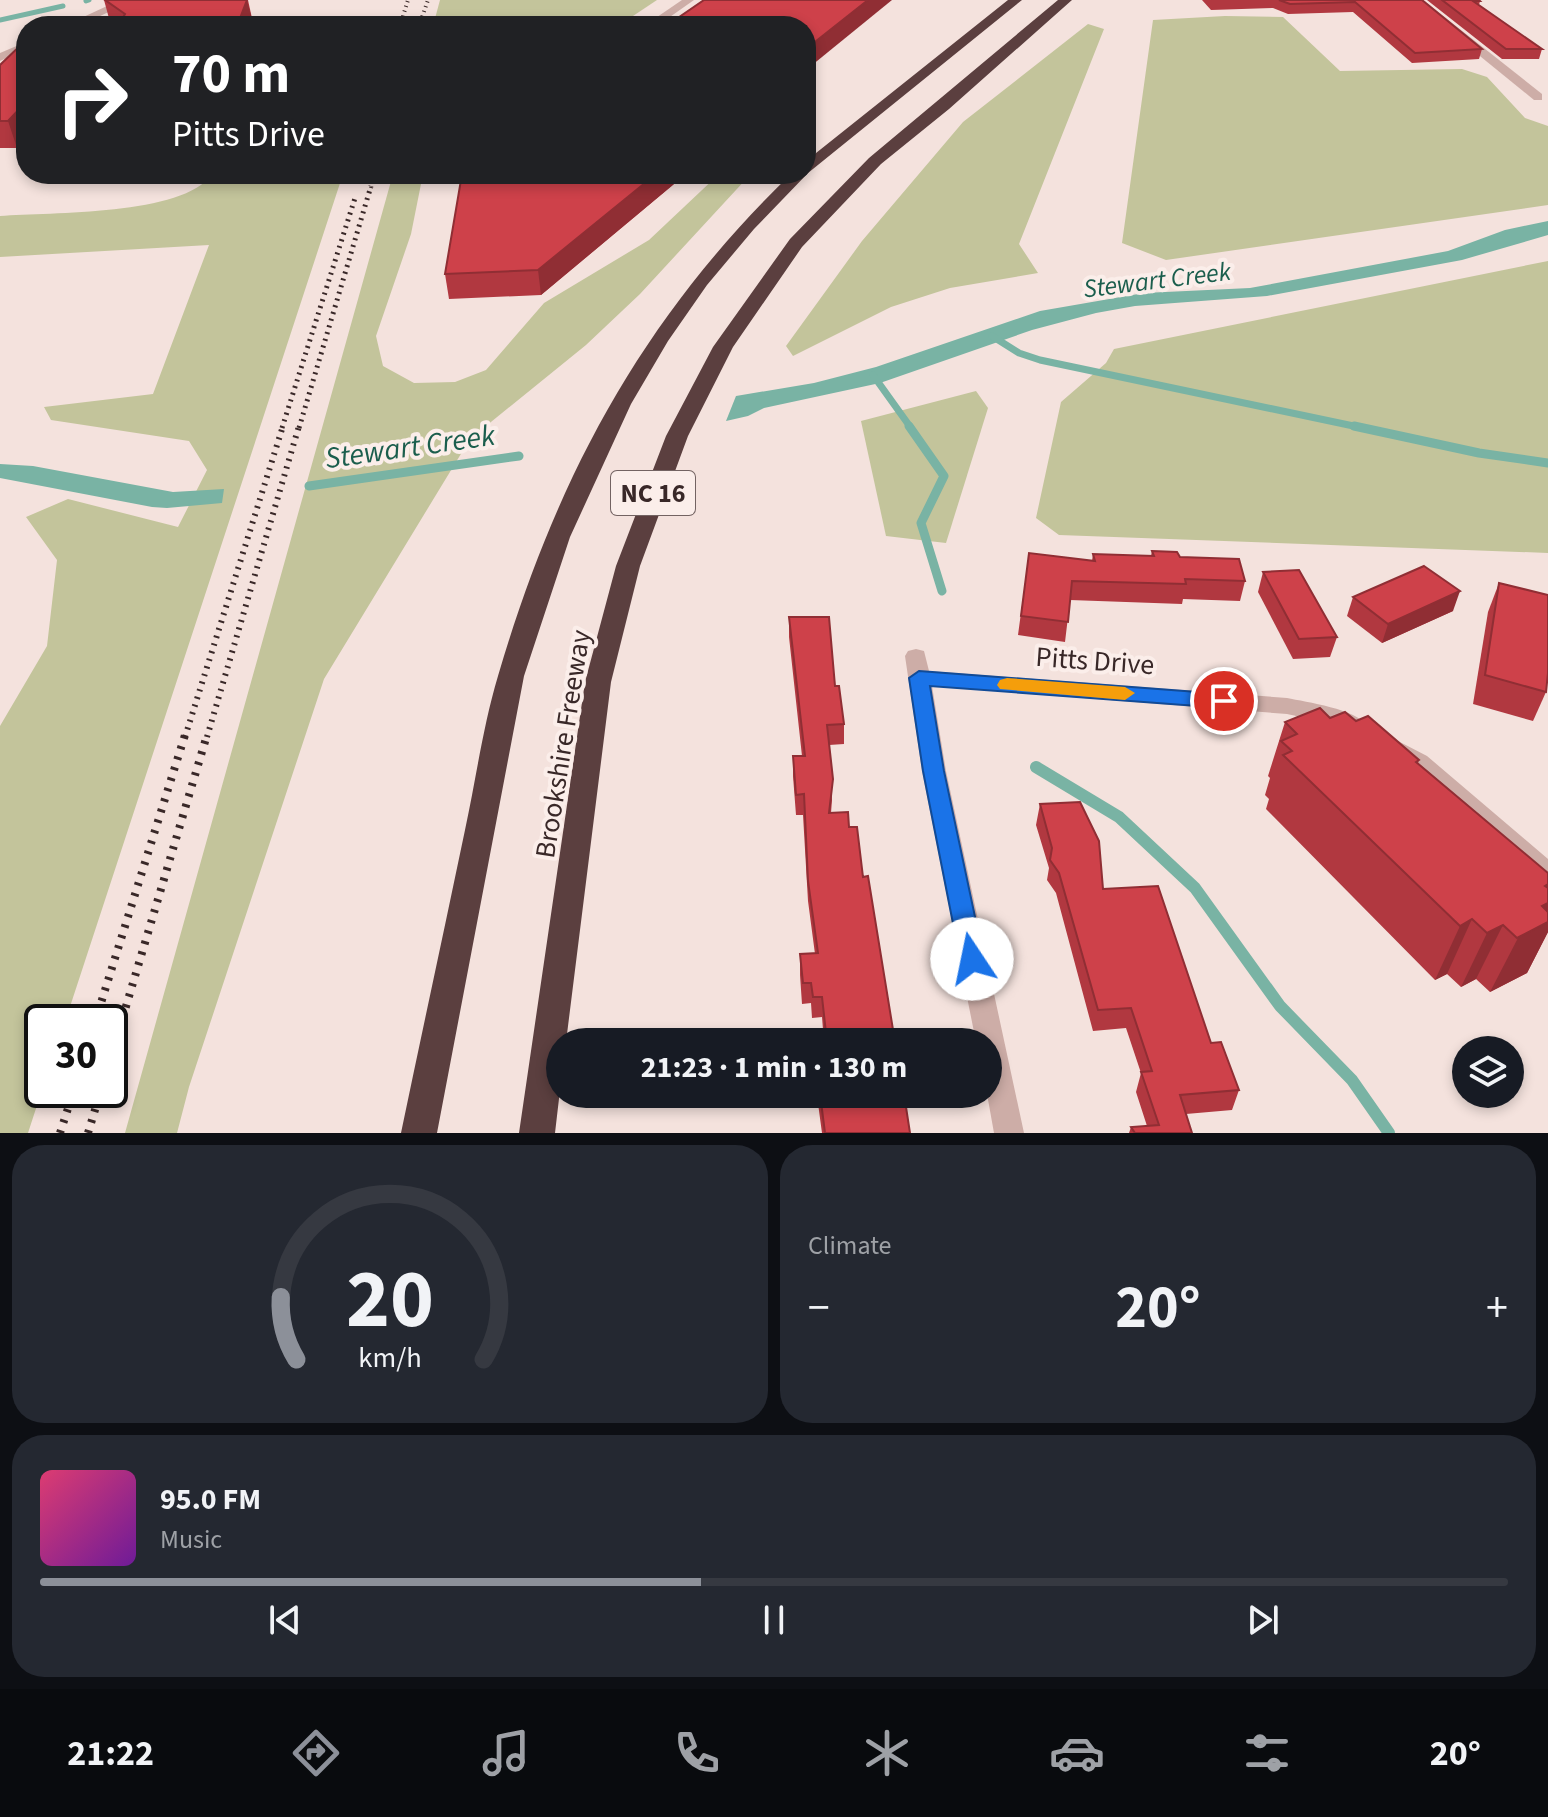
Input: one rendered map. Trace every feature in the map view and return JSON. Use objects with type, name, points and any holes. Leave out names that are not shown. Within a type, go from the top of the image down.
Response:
[{"type":"highway","points":[[816,161],[1016,0]]},
{"type":"highway","name":"Brookshire Freeway","points":[[537,1133],[598,682],[628,566],[657,483],[683,423],[723,347],[759,292],[806,232],[875,161],[944,106],[1066,0]]},
{"type":"highway","name":"Brookshire Freeway","points":[[419,1133],[510,680],[548,560],[607,427],[660,338],[741,233],[790,184]]},
{"type":"street","points":[[93,16],[129,0]]},
{"type":"street","points":[[665,16],[689,0]]},
{"type":"street","points":[[1416,0],[1538,97]]},
{"type":"street","name":"Pitts Drive","points":[[1009,1133],[937,787],[917,667],[1287,706],[1322,713],[1379,736],[1419,762],[1548,874]]},
{"type":"green space","points":[[440,0],[657,0],[633,16],[436,16]]},
{"type":"green space","points":[[1283,17],[1340,71],[1462,69],[1487,77],[1525,118],[1548,126],[1548,205],[1166,260],[1122,243],[1153,20]]},
{"type":"green space","points":[[1088,24],[1104,29],[1019,244],[1038,273],[950,288],[891,307],[793,356],[786,346],[862,241],[963,122]]},
{"type":"green space","points":[[201,184],[340,184],[71,1004],[24,1004],[24,1108],[36,1108],[28,1133],[0,1133],[0,726],[47,646],[57,560],[26,517],[68,499],[178,527],[207,470],[189,441],[51,420],[44,407],[153,394],[209,245],[0,257],[0,216],[114,209],[174,198]]},
{"type":"green space","points":[[390,184],[421,184],[411,234],[376,336],[383,366],[414,383],[455,382],[486,370],[544,303],[649,240],[708,184],[742,184],[640,294],[586,345],[470,439],[324,679],[189,1087],[177,1133],[125,1133]]},
{"type":"green space","points":[[1548,261],[1548,553],[1059,535],[1036,518],[1061,402],[1106,363],[1114,349]]},
{"type":"green space","points":[[976,391],[988,408],[946,543],[886,536],[861,421]]},
{"type":"water","points":[[1548,221],[1548,235],[1462,260],[1267,296],[1135,306],[1096,313],[1032,330],[880,383],[764,408],[726,421],[736,396],[814,383],[876,367],[1040,311],[1144,293],[1250,288],[1448,251],[1505,230]]},
{"type":"water","points":[[0,464],[33,466],[173,492],[224,489],[222,503],[152,507],[0,478]]},
{"type":"building","points":[[105,0],[247,0],[241,16],[125,14]]},
{"type":"building","points":[[704,0],[868,0],[816,41],[816,16],[681,16]]},
{"type":"building","points":[[1279,0],[1422,0],[1482,49],[1415,53],[1355,2],[1290,4]]},
{"type":"building","points":[[1442,0],[1479,0],[1473,1],[1542,49],[1506,49]]},
{"type":"building","points":[[16,50],[16,113],[8,121],[0,121],[0,65]]},
{"type":"building","points":[[460,184],[644,184],[538,270],[445,274]]},
{"type":"building","points":[[1152,551],[1177,552],[1180,557],[1239,559],[1245,581],[1185,579],[1186,584],[1072,581],[1068,622],[1021,616],[1029,553],[1095,561],[1093,554],[1154,556]]},
{"type":"building","points":[[1424,566],[1460,591],[1388,624],[1353,597]]},
{"type":"building","points":[[1299,570],[1337,637],[1299,639],[1263,572]]},
{"type":"building","points":[[1499,583],[1548,595],[1546,692],[1485,675]]},
{"type":"building","points":[[789,617],[829,617],[835,686],[839,686],[844,724],[827,725],[833,779],[829,813],[848,812],[849,827],[857,827],[863,877],[868,876],[893,1028],[825,1028],[822,997],[813,997],[811,983],[803,983],[800,954],[818,953],[808,881],[804,794],[796,795],[793,756],[805,756]]},
{"type":"building","points":[[1320,708],[1330,718],[1345,712],[1356,721],[1368,716],[1419,760],[1416,762],[1548,873],[1548,884],[1545,886],[1548,888],[1548,903],[1542,906],[1548,912],[1548,922],[1517,938],[1503,925],[1487,933],[1472,919],[1460,926],[1283,755],[1292,751],[1281,741],[1297,734],[1285,722]]},
{"type":"building","points":[[1080,802],[1099,841],[1103,889],[1158,886],[1211,1043],[1221,1042],[1239,1090],[1180,1095],[1192,1133],[1135,1133],[1131,1127],[1159,1125],[1141,1072],[1152,1071],[1131,1008],[1098,1010],[1059,873],[1050,860],[1052,848],[1040,804]]},
{"type":"building","points":[[822,1108],[906,1108],[910,1133],[825,1133]]},
{"type":"waterway","points":[[18,16],[63,6]]},
{"type":"waterway","points":[[0,20],[16,16]]},
{"type":"waterway","points":[[992,336],[1019,353],[1040,360],[1363,428]]},
{"type":"waterway","points":[[873,375],[911,428]]},
{"type":"waterway","points":[[909,426],[944,476],[921,523],[942,591]]},
{"type":"waterway","points":[[1354,426],[1479,453],[1548,463]]},
{"type":"waterway","name":"Stewart Creek","points":[[309,486],[519,456]]},
{"type":"waterway","points":[[1036,767],[1119,817],[1195,888],[1280,1006],[1352,1080],[1389,1133]]},
{"type":"railway","points":[[403,16],[408,0]]},
{"type":"railway","points":[[422,16],[428,0]]},
{"type":"railway","points":[[371,188],[372,184]]},
{"type":"railway","points":[[299,428],[371,186]]},
{"type":"railway","points":[[282,428],[355,198]]},
{"type":"railway","points":[[185,737],[283,426]]},
{"type":"railway","points":[[207,737],[299,426]]},
{"type":"railway","points":[[101,1004],[185,735]]},
{"type":"railway","points":[[127,1004],[207,735]]},
{"type":"railway","points":[[60,1133],[68,1108]]},
{"type":"railway","points":[[88,1133],[96,1108]]},
{"type":"slow traffic","points":[[1007,685],[1125,693]]},
{"type":"route","points":[[972,959],[934,771],[919,678],[1224,701]]}]
